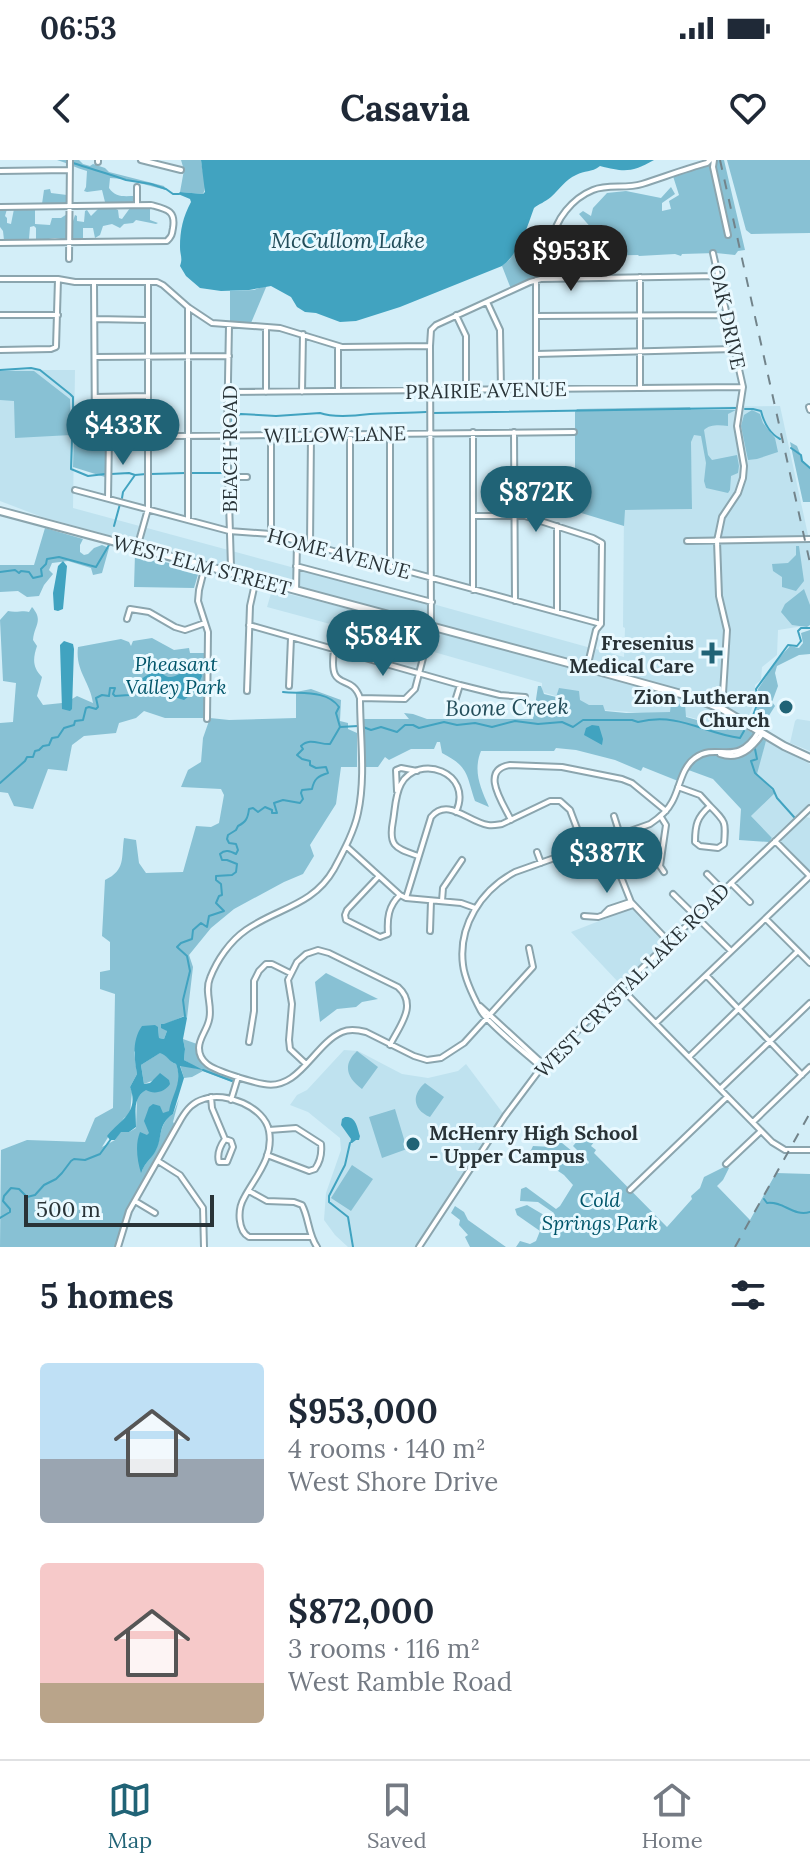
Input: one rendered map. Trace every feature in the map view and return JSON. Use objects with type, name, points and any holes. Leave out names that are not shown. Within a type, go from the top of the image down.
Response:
[{"type":"main road","name":"WEST ELM STREET","points":[[0,511],[679,693],[722,709],[810,758]]},
{"type":"street","points":[[69,259],[70,160]]},
{"type":"street","points":[[141,160],[181,170]]},
{"type":"street","points":[[553,241],[555,228],[565,210],[593,189],[633,187],[712,160],[728,235]]},
{"type":"street","points":[[0,171],[69,170]]},
{"type":"street","points":[[137,187],[137,205]]},
{"type":"street","points":[[0,207],[103,203],[151,205],[164,209],[173,215],[174,220],[171,237],[167,241],[0,243]]},
{"type":"street","name":"OAK DRIVE","points":[[713,253],[743,387],[737,426],[743,478],[738,493],[722,517],[717,541],[719,596],[727,630],[722,709]]},
{"type":"street","points":[[360,698],[405,699],[415,689],[431,627],[431,330],[456,315],[536,280],[718,276]]},
{"type":"street","points":[[640,277],[640,388]]},
{"type":"street","points":[[0,279],[148,282],[163,285],[212,323],[266,327],[303,334],[338,346],[430,346]]},
{"type":"street","points":[[0,350],[56,347],[58,279]]},
{"type":"street","points":[[536,280],[536,389]]},
{"type":"street","points":[[94,282],[95,437]]},
{"type":"street","points":[[137,548],[148,509],[148,282]]},
{"type":"street","points":[[487,302],[500,330],[501,390]]},
{"type":"street","points":[[188,307],[188,519]]},
{"type":"street","points":[[0,315],[58,315]]},
{"type":"street","points":[[456,315],[466,336],[466,390]]},
{"type":"street","points":[[536,316],[727,315]]},
{"type":"street","points":[[95,319],[148,320]]},
{"type":"street","name":"BEACH ROAD","points":[[229,325],[229,572]]},
{"type":"street","points":[[266,327],[266,392]]},
{"type":"street","points":[[302,392],[303,334]]},
{"type":"street","points":[[338,346],[338,391]]},
{"type":"street","points":[[536,354],[734,349]]},
{"type":"street","points":[[95,357],[229,356]]},
{"type":"street","name":"PRAIRIE AVENUE","points":[[229,392],[743,387]]},
{"type":"street","points":[[95,397],[148,396]]},
{"type":"street","points":[[473,432],[473,590]]},
{"type":"street","points":[[514,432],[515,601]]},
{"type":"street","name":"WILLOW LANE","points":[[75,437],[574,432]]},
{"type":"street","points":[[390,433],[390,566]]},
{"type":"street","points":[[271,434],[271,534]]},
{"type":"street","points":[[310,545],[311,434]]},
{"type":"street","points":[[350,434],[350,556]]},
{"type":"street","points":[[108,498],[109,436]]},
{"type":"street","points":[[515,474],[576,473]]},
{"type":"street","points":[[228,477],[247,477]]},
{"type":"street","name":"HOME AVENUE","points":[[75,490],[229,531],[271,534],[601,624]]},
{"type":"street","points":[[473,516],[525,516],[602,543],[601,624],[596,630],[587,668]]},
{"type":"street","points":[[557,526],[557,612]]},
{"type":"street","points":[[687,541],[810,539]]},
{"type":"street","points":[[296,590],[297,542]]},
{"type":"street","points":[[205,566],[198,601],[208,632],[207,719]]},
{"type":"street","points":[[296,566],[432,602]]},
{"type":"street","points":[[247,691],[250,606],[256,579]]},
{"type":"street","points":[[127,619],[130,609],[134,609],[149,612],[185,630],[205,623]]},
{"type":"street","points":[[249,625],[460,685],[500,695],[525,697]]},
{"type":"street","points":[[289,686],[291,638]]},
{"type":"street","points":[[334,650],[333,672],[336,679],[355,688],[360,698],[361,795],[358,815],[325,882],[296,905],[247,929],[224,951],[208,982],[210,1018],[199,1044],[201,1057],[209,1066],[238,1077],[274,1085],[286,1081],[341,1032],[366,1032],[414,1056],[427,1060],[441,1058],[464,1043],[533,967],[529,948]]},
{"type":"street","points":[[455,701],[460,685]]},
{"type":"street","points":[[543,1066],[488,1016],[474,999],[463,964],[463,945],[475,908],[497,883],[509,875],[650,824],[666,811],[686,768],[696,757],[743,750],[761,732]]},
{"type":"street","points":[[511,820],[494,777],[502,766],[510,765],[562,767],[622,779],[632,783],[666,811]]},
{"type":"street","points":[[398,793],[396,770],[440,771],[449,774],[459,788],[460,803],[456,812]]},
{"type":"street","points":[[417,771],[404,780],[398,793],[390,836],[399,850],[418,856]]},
{"type":"street","points":[[678,787],[700,795],[723,819],[726,825],[724,844],[718,848],[700,846],[695,842],[698,821],[710,806]]},
{"type":"street","points":[[379,876],[345,915],[346,920],[384,937],[388,934],[390,909],[403,897],[436,810],[444,808],[485,825],[502,824],[550,801],[560,801],[570,810],[584,847]]},
{"type":"street","name":"WEST CRYSTAL LAKE ROAD","points":[[419,1247],[505,1116],[543,1066],[810,808]]},
{"type":"street","points":[[614,816],[620,835]]},
{"type":"street","points":[[660,817],[666,825],[660,866],[664,872]]},
{"type":"street","points":[[606,839],[632,903],[669,942]]},
{"type":"street","points":[[656,1023],[810,876],[775,841]]},
{"type":"street","points":[[345,846],[403,897],[461,903],[475,908]]},
{"type":"street","points":[[537,852],[541,863]]},
{"type":"street","points":[[442,901],[443,888],[462,860]]},
{"type":"street","points":[[707,874],[723,890]]},
{"type":"street","points":[[731,883],[750,902]]},
{"type":"street","points":[[673,894],[731,951]]},
{"type":"street","points":[[430,931],[431,900]]},
{"type":"street","points":[[584,916],[598,917],[609,909],[632,903]]},
{"type":"street","points":[[766,919],[810,963]]},
{"type":"street","points":[[306,1064],[290,1049],[292,1004],[288,980],[297,962],[306,954],[318,950],[398,987],[407,998],[407,1009],[390,1045]]},
{"type":"street","points":[[689,1057],[798,951]]},
{"type":"street","points":[[249,1042],[254,1011],[254,981],[259,971],[266,964],[272,964],[290,973]]},
{"type":"street","points":[[707,976],[802,1075]]},
{"type":"street","points":[[621,988],[776,1146],[789,1151],[810,1150]]},
{"type":"street","points":[[720,1089],[810,1003]]},
{"type":"street","points":[[753,1122],[810,1067]]},
{"type":"street","points":[[231,1100],[238,1077]]},
{"type":"street","points":[[211,1097],[212,1108],[225,1139],[231,1141],[233,1147],[227,1162],[222,1163],[218,1158],[225,1139]]},
{"type":"street","points":[[118,1247],[135,1201],[189,1107],[211,1097],[231,1100],[257,1111],[269,1130],[263,1167],[241,1204],[243,1232],[246,1236],[311,1237]]},
{"type":"street","points":[[630,1190],[727,1097]]},
{"type":"street","points":[[267,1155],[309,1171],[315,1169],[322,1150],[321,1144],[296,1128],[269,1130]]},
{"type":"street","points":[[726,1164],[761,1131]]},
{"type":"street","points":[[158,1161],[175,1170],[200,1202],[204,1211],[204,1247]]},
{"type":"street","points":[[249,1191],[267,1201],[300,1203],[317,1247]]},
{"type":"street","points":[[135,1201],[155,1213]]},
{"type":"shaded area","points":[[0,370],[75,370],[73,508],[428,604],[428,622],[42,517],[0,501]]},
{"type":"shaded area","points":[[780,406],[810,544],[810,625],[778,630],[777,655],[762,667],[761,680],[755,685],[755,701],[747,720],[718,704],[591,666],[596,649],[624,657],[624,510],[692,509],[690,407]]},
{"type":"shaded area","points":[[272,590],[428,628],[423,649],[267,607]]},
{"type":"shaded area","points":[[433,604],[591,648],[586,664],[434,624]]},
{"type":"shaded area","points":[[433,629],[668,694],[718,712],[709,722],[685,716],[603,710],[542,692],[542,683],[427,650]]},
{"type":"shaded area","points":[[797,719],[810,721],[810,751],[790,743]]},
{"type":"shaded area","points":[[766,741],[810,764],[810,803],[772,838],[751,816],[775,793],[756,774]]},
{"type":"shaded area","points":[[806,817],[810,818],[810,874],[780,842]]},
{"type":"shaded area","points":[[636,904],[669,937],[620,984],[571,932]]},
{"type":"shaded area","name":"McHenry High School - Upper Campus","points":[[344,1050],[358,1051],[402,1074],[428,1078],[458,1071],[466,1064],[505,1116],[419,1247],[348,1247],[324,1220],[326,1193],[341,1150],[340,1138],[308,1112],[290,1105]]},
{"type":"green space","points":[[57,160],[79,160],[109,172],[164,186],[166,190],[110,178],[109,188],[114,193],[135,196],[134,202],[105,202],[102,190],[84,191],[87,171]]},
{"type":"green space","points":[[181,160],[201,160],[205,182],[203,194],[180,192],[184,170]]},
{"type":"green space","points":[[704,160],[724,160],[745,250],[735,255],[537,257],[536,278],[511,289],[502,266],[521,242],[557,243],[558,240],[586,238],[593,230],[579,214],[583,211],[591,216],[593,208],[607,193],[626,191],[661,198],[671,187],[675,194],[662,203],[662,211],[671,209],[669,201],[679,195],[672,173]]},
{"type":"green space","points":[[727,160],[810,160],[810,233],[751,234],[746,230]]},
{"type":"green space","points":[[50,189],[51,193],[67,195],[67,203],[42,204],[44,190]]},
{"type":"green space","points":[[35,208],[35,224],[50,225],[52,218],[67,214],[67,240],[36,241],[34,226],[30,227],[29,239],[4,240],[0,209],[7,209],[5,216],[7,223],[11,224],[14,209]]},
{"type":"green space","points":[[99,208],[114,208],[122,219],[130,208],[150,209],[150,220],[158,223],[136,220],[120,228],[112,224],[103,226],[100,235],[95,238],[93,228],[83,228],[83,239],[72,239],[75,215],[77,221],[84,222],[85,211],[91,216]]},
{"type":"green space","points":[[267,285],[251,323],[230,323],[230,291],[254,290]]},
{"type":"green space","points":[[0,371],[34,371],[70,399],[71,435],[15,438],[14,401],[0,400]]},
{"type":"green space","points":[[690,407],[691,410],[736,410],[728,414],[728,426],[712,426],[704,430],[708,455],[712,460],[737,455],[738,473],[731,476],[728,493],[706,488],[701,436],[694,435],[691,442],[692,509],[625,510],[624,526],[578,512],[577,509],[571,510],[564,500],[566,493],[575,490],[577,409]]},
{"type":"green space","points":[[752,410],[760,414],[775,438],[778,452],[748,460],[741,426],[744,415]]},
{"type":"green space","points":[[109,436],[108,478],[73,467],[74,437]]},
{"type":"green space","points":[[790,442],[797,446],[803,461],[810,467],[810,502],[803,502]]},
{"type":"green space","points":[[45,528],[83,539],[80,552],[84,555],[102,545],[109,548],[102,573],[93,575],[91,568],[68,561],[52,563],[49,570],[53,574],[39,596],[27,597],[18,591],[0,592],[0,565],[34,565]]},
{"type":"green space","points":[[796,546],[799,546],[804,581],[796,591],[782,587],[782,577],[773,571],[772,564],[788,563],[796,555]]},
{"type":"green space","points":[[135,554],[199,571],[194,588],[134,587]]},
{"type":"green space","points":[[804,589],[810,605],[810,625],[807,627],[792,625],[781,612],[785,604]]},
{"type":"green space","name":"Pheasant Valley Park","points":[[32,607],[38,620],[33,640],[37,646],[34,662],[42,677],[37,696],[43,705],[62,703],[62,709],[72,709],[72,699],[77,696],[93,703],[79,663],[78,647],[121,639],[131,646],[133,641],[152,638],[174,650],[189,648],[190,653],[208,653],[207,683],[204,686],[205,718],[165,718],[144,711],[136,718],[119,723],[116,733],[84,736],[72,745],[67,771],[48,769],[33,809],[14,806],[8,793],[0,792],[0,723],[13,722],[16,683],[3,681],[0,620],[8,611],[29,612]]},
{"type":"green space","points":[[810,630],[810,654],[799,655],[777,666],[778,686],[772,702],[775,706],[765,722],[757,717],[756,721],[753,719],[759,701],[758,689],[778,659],[790,646],[799,648],[803,643],[801,633]]},
{"type":"green space","points":[[538,686],[544,694],[556,697],[559,688],[579,691],[580,700],[589,705],[603,705],[605,711],[670,712],[671,703],[685,704],[686,717],[710,725],[719,713],[766,741],[757,774],[775,793],[751,816],[772,838],[769,842],[739,840],[741,809],[713,779],[683,768],[678,781],[643,767],[641,771],[615,760],[576,750],[481,751],[480,786],[489,807],[475,801],[465,772],[442,753],[440,742],[434,749],[411,749],[389,760],[385,757],[378,767],[361,767],[360,719],[409,719],[404,713],[427,719],[533,719]]},
{"type":"green space","points":[[311,689],[341,700],[340,721],[348,723],[348,729],[357,733],[357,767],[341,767],[336,804],[310,845],[314,856],[303,874],[234,909],[211,928],[189,955],[193,967],[187,1018],[184,1016],[164,1025],[167,1031],[164,1039],[159,1038],[158,1027],[134,1052],[137,1074],[130,1087],[130,1114],[112,1131],[102,1147],[115,1140],[121,1131],[129,1132],[136,1128],[137,1098],[154,1080],[144,1084],[141,1065],[161,1052],[176,1064],[178,1082],[170,1111],[162,1115],[152,1128],[142,1171],[155,1152],[163,1126],[173,1114],[179,1099],[173,1122],[175,1125],[125,1216],[115,1247],[0,1247],[1,1150],[27,1140],[85,1142],[95,1118],[113,1108],[115,994],[100,989],[100,972],[110,970],[110,942],[102,936],[105,880],[119,868],[124,838],[136,840],[139,863],[146,873],[183,872],[196,826],[211,827],[219,823],[224,795],[221,789],[181,787],[188,770],[201,762],[203,738],[210,718],[296,718],[296,692]]},
{"type":"green space","points":[[326,973],[378,999],[362,1002],[356,1007],[337,1009],[320,1022],[315,982]]},
{"type":"green space","points":[[183,1039],[197,1044],[204,1063],[234,1077],[232,1082],[203,1071],[184,1078],[180,1065],[199,1069],[184,1060]]},
{"type":"green space","points":[[357,1051],[378,1067],[362,1089],[348,1071],[349,1061]]},
{"type":"green space","points":[[425,1083],[444,1097],[430,1117],[420,1110],[416,1102],[417,1092]]},
{"type":"green space","points":[[395,1109],[407,1149],[382,1158],[369,1117]]},
{"type":"green space","name":"Cold Springs Park","points":[[588,1129],[597,1138],[591,1146],[596,1150],[594,1153],[667,1227],[692,1199],[704,1177],[726,1166],[729,1168],[717,1186],[750,1220],[776,1173],[810,1174],[810,1247],[516,1247],[520,1241],[530,1244],[536,1241],[540,1231],[517,1215],[515,1209],[527,1205],[549,1218],[554,1213],[538,1202],[520,1201],[521,1189],[526,1187],[556,1209],[573,1185],[564,1175],[530,1152],[533,1146],[553,1147],[555,1140],[588,1164],[573,1146]]},
{"type":"green space","points":[[352,1165],[373,1179],[351,1211],[331,1198]]},
{"type":"green space","points":[[455,1206],[464,1212],[468,1220],[506,1247],[470,1247],[465,1237],[468,1235],[459,1225],[460,1220],[451,1213]]},
{"type":"water","name":"McCullom Lake","points":[[201,160],[654,160],[627,170],[600,166],[572,177],[534,208],[518,247],[502,266],[400,307],[356,321],[340,322],[305,312],[297,307],[291,297],[271,286],[221,291],[200,288],[186,276],[180,266],[180,241],[191,202],[178,194],[205,192]]},
{"type":"water","points":[[63,561],[67,566],[63,609],[58,611],[54,610],[53,593],[58,566]]},
{"type":"water","points":[[64,641],[73,644],[74,649],[70,711],[62,709],[60,645]]},
{"type":"water","points":[[193,666],[199,668],[202,676],[199,683],[203,682],[203,685],[184,700],[144,688],[139,681],[153,672],[170,677]]},
{"type":"water","points":[[599,726],[602,745],[584,735],[586,728]]},
{"type":"water","points":[[185,1016],[184,1060],[203,1070],[180,1066],[184,1078],[173,1114],[162,1127],[156,1150],[141,1173],[138,1137],[140,1132],[149,1133],[144,1121],[149,1107],[153,1104],[160,1106],[163,1113],[169,1111],[178,1083],[176,1064],[160,1053],[141,1065],[144,1084],[150,1083],[160,1073],[170,1084],[159,1092],[146,1090],[142,1093],[136,1106],[136,1127],[129,1132],[121,1132],[115,1140],[107,1136],[122,1121],[132,1104],[130,1087],[137,1074],[135,1043],[142,1026],[155,1025],[159,1038],[164,1039],[167,1031],[161,1028],[161,1024]]},
{"type":"water","points":[[345,1117],[354,1120],[360,1136],[352,1143],[341,1125]]},
{"type":"waterway","points":[[73,163],[179,194]]},
{"type":"waterway","points":[[0,370],[40,370],[70,394],[73,397],[73,435]]},
{"type":"waterway","points":[[433,413],[736,408]]},
{"type":"waterway","points":[[745,409],[761,411],[768,427],[780,439]]},
{"type":"waterway","points":[[230,432],[231,417],[241,414],[276,416],[320,413],[344,416],[426,412]]},
{"type":"waterway","points":[[72,439],[71,469],[88,476],[105,474]]},
{"type":"waterway","points":[[230,439],[230,465]]},
{"type":"waterway","points":[[791,448],[801,455],[802,461],[810,468]]},
{"type":"waterway","points":[[151,474],[185,473]]},
{"type":"waterway","points":[[190,473],[224,473]]},
{"type":"waterway","points":[[111,474],[135,475]]},
{"type":"waterway","points":[[122,498],[135,475],[146,474]]},
{"type":"waterway","points":[[114,526],[120,504]]},
{"type":"waterway","points":[[0,572],[15,570],[19,573],[29,572],[33,578],[42,576],[41,569],[47,559],[59,557],[96,567],[109,545]]},
{"type":"waterway","name":"Boone Creek","points":[[752,718],[758,702],[756,689],[788,645],[797,646],[801,641],[798,631],[810,628]]},
{"type":"waterway","points":[[0,783],[27,757],[33,757],[35,751],[49,745],[64,728],[83,720],[86,708],[96,709],[96,698],[109,696],[110,688],[115,688],[115,696],[129,695],[141,685]]},
{"type":"waterway","points":[[283,692],[328,698],[339,707],[336,713],[340,727]]},
{"type":"waterway","name":"Boone Creek","points":[[363,727],[371,730],[381,727],[397,732],[405,725],[419,728],[444,722],[492,727],[515,721],[538,724],[562,722],[573,727],[583,720],[666,720],[740,738],[744,731]]},
{"type":"waterway","name":"Boone Creek","points":[[185,1016],[183,1000],[190,971],[187,956],[177,947],[192,939],[193,930],[201,923],[207,927],[209,916],[224,911],[216,903],[222,895],[216,876],[232,875],[236,872],[237,864],[222,860],[220,854],[224,851],[236,854],[238,850],[236,844],[229,843],[228,835],[245,821],[249,809],[258,812],[265,807],[277,813],[274,803],[283,800],[300,803],[302,790],[312,789],[317,778],[328,773],[326,767],[316,768],[297,755],[303,749],[301,746],[311,742],[330,744],[340,727],[358,726]]},
{"type":"waterway","points":[[755,749],[757,759],[751,761],[755,773],[773,789],[794,817]]},
{"type":"waterway","points":[[203,1070],[232,1081]]},
{"type":"waterway","points":[[0,1218],[10,1212],[3,1201],[11,1188],[19,1189],[27,1197],[35,1195],[44,1185],[56,1179],[71,1161],[100,1154],[111,1139]]},
{"type":"waterway","points":[[350,1143],[345,1165],[329,1202],[348,1217],[353,1247]]},
{"type":"waterway","points":[[764,1199],[767,1203],[798,1212],[810,1212]]},
{"type":"railway","points":[[720,160],[810,563]]},
{"type":"railway","points":[[735,1247],[810,1113]]},
{"type":"place","name":"Fresenius Medical Care","points":[[712,653]]},
{"type":"place","name":"Zion Lutheran Church","points":[[786,707]]},
{"type":"place","name":"McHenry High School - Upper Campus","points":[[413,1144]]}]
